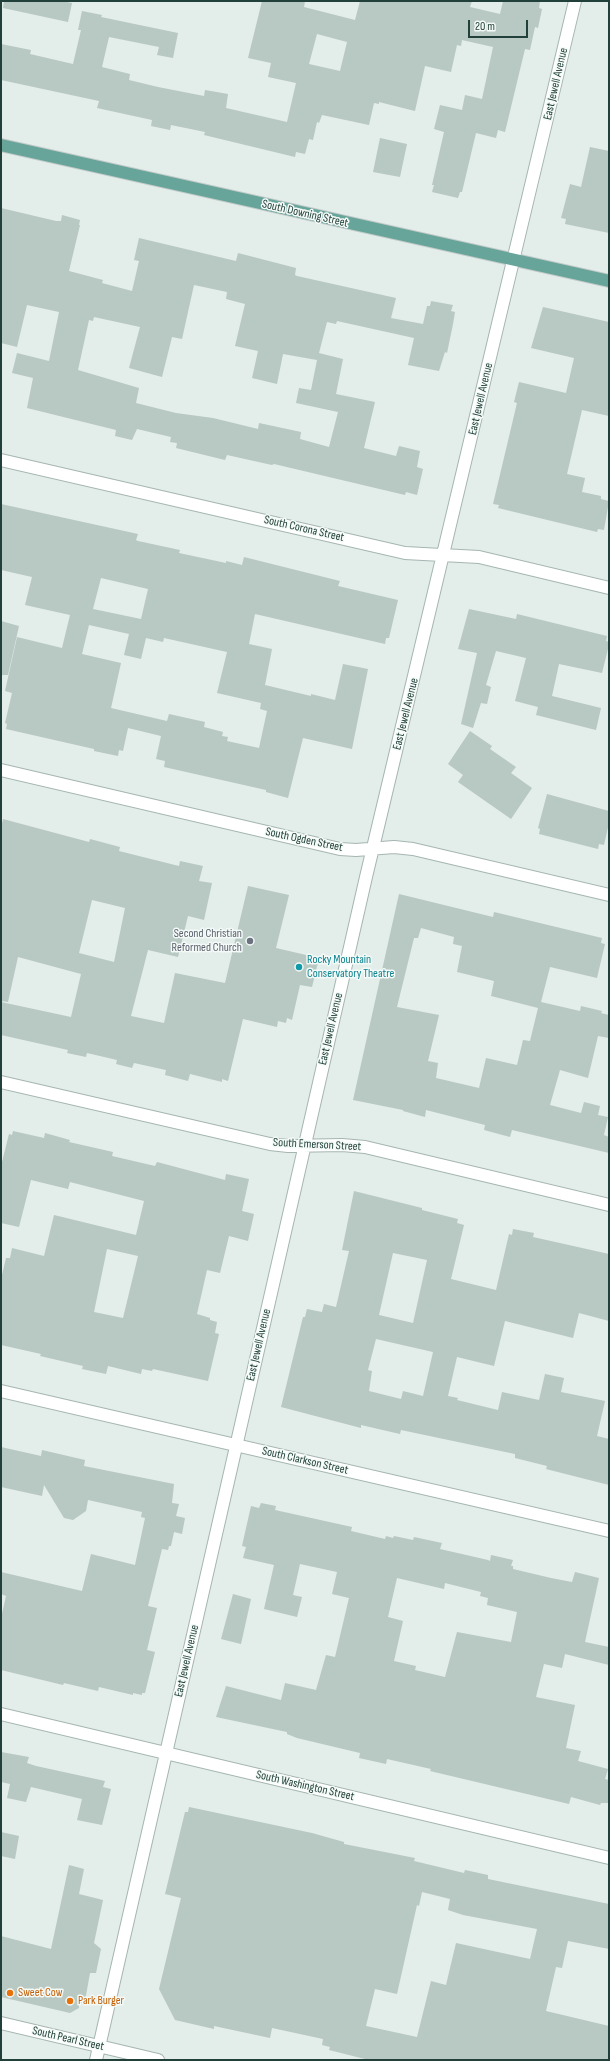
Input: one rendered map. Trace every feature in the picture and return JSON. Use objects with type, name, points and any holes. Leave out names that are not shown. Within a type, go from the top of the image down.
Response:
[{"type":"main road","name":"South Downing Street","points":[[1,145],[609,281]]},
{"type":"street","name":"East Jewell Avenue","points":[[96,2060],[373,849],[445,554],[575,1]]},
{"type":"street","name":"South Corona Street","points":[[1,460],[405,553],[479,557],[609,588]]},
{"type":"street","name":"South Ogden Street","points":[[1,770],[340,849],[373,849],[394,847],[413,849],[609,895]]},
{"type":"street","name":"South Emerson Street","points":[[1,1082],[270,1144],[305,1146],[342,1145],[365,1147],[609,1205]]},
{"type":"street","name":"South Clarkson Street","points":[[1,1391],[609,1531]]},
{"type":"street","name":"South Washington Street","points":[[1,1714],[609,1858]]},
{"type":"street","name":"South Pearl Street","points":[[1,2023],[158,2060]]},
{"type":"building","points":[[4,1],[62,1],[72,3],[68,22],[3,8]]},
{"type":"building","points":[[262,1],[305,1],[304,7],[355,20],[360,1],[472,1],[470,7],[500,14],[503,1],[540,1],[539,8],[542,9],[538,28],[535,27],[530,50],[525,49],[505,132],[498,130],[496,138],[476,133],[462,192],[460,192],[458,198],[432,192],[434,185],[432,185],[444,132],[434,129],[440,105],[462,110],[465,95],[482,99],[493,47],[462,40],[461,46],[457,45],[451,72],[425,66],[415,111],[379,102],[379,104],[374,103],[369,125],[322,115],[319,123],[317,122],[313,140],[309,139],[305,154],[296,152],[295,157],[204,135],[205,132],[171,125],[170,130],[151,126],[152,120],[97,108],[99,101],[1,80],[1,44],[31,50],[30,54],[73,64],[81,30],[78,30],[82,11],[102,15],[101,17],[178,33],[173,58],[157,55],[159,47],[109,37],[102,67],[130,74],[129,80],[158,87],[204,96],[205,90],[228,94],[226,108],[287,122],[296,83],[268,77],[271,63],[248,58]],"holes":[[[317,34],[347,42],[340,71],[309,64]]]},
{"type":"building","points":[[380,138],[407,144],[400,177],[373,172]]},
{"type":"building","points":[[590,147],[609,151],[609,233],[565,224],[566,219],[561,218],[570,184],[581,187]]},
{"type":"building","points":[[1,208],[56,221],[61,221],[62,215],[80,220],[69,271],[103,280],[102,283],[132,291],[139,261],[134,260],[139,238],[236,261],[238,253],[296,268],[295,275],[297,276],[396,298],[391,318],[423,324],[427,306],[430,306],[431,301],[453,305],[451,311],[455,312],[447,353],[445,352],[439,371],[408,365],[414,338],[337,321],[336,324],[327,322],[319,353],[343,359],[336,394],[375,402],[364,448],[396,456],[399,446],[420,451],[417,467],[423,469],[417,495],[406,492],[405,495],[274,464],[272,465],[227,455],[225,460],[176,448],[177,443],[170,442],[171,437],[137,429],[132,440],[115,436],[116,430],[27,408],[33,378],[12,373],[17,353],[49,361],[59,312],[27,305],[17,347],[1,343]],"holes":[[[194,285],[227,292],[226,299],[245,304],[235,346],[258,351],[252,378],[277,384],[283,354],[317,360],[311,390],[299,388],[296,403],[338,412],[329,447],[300,439],[301,432],[259,423],[258,429],[213,418],[176,413],[136,403],[139,388],[78,370],[89,320],[93,321],[94,317],[140,327],[129,368],[162,377],[172,337],[182,339]]]},
{"type":"building","points":[[543,307],[609,322],[609,416],[582,410],[567,474],[585,478],[582,492],[601,496],[601,499],[609,501],[604,530],[598,529],[597,532],[498,508],[499,505],[493,504],[517,403],[514,402],[519,382],[566,393],[574,358],[531,348]]},
{"type":"building","points":[[1,504],[138,534],[136,540],[138,541],[180,550],[179,553],[242,565],[244,557],[340,581],[338,586],[398,600],[389,638],[386,638],[385,644],[255,614],[249,644],[272,649],[265,685],[335,700],[343,664],[368,669],[352,749],[303,738],[288,798],[266,792],[266,790],[164,767],[165,761],[156,759],[161,736],[128,728],[123,751],[119,750],[118,756],[6,729],[7,724],[5,723],[12,693],[5,691],[17,637],[62,648],[70,615],[25,605],[32,577],[1,570]],"holes":[[[101,578],[148,589],[141,619],[93,609]],[[89,625],[129,634],[124,655],[141,659],[146,638],[163,642],[164,638],[227,652],[217,693],[261,703],[260,709],[267,711],[259,748],[227,741],[228,737],[222,736],[223,732],[204,727],[205,722],[169,714],[167,721],[111,708],[121,663],[82,654]]]},
{"type":"building","points":[[469,609],[516,619],[517,614],[607,636],[606,641],[609,642],[609,645],[602,673],[559,664],[552,696],[601,708],[596,730],[536,715],[538,707],[515,701],[526,658],[496,651],[486,685],[491,687],[487,704],[481,703],[473,728],[461,724],[477,653],[458,649]]},
{"type":"building","points":[[1,621],[19,626],[8,675],[1,675]]},
{"type":"building","points":[[470,731],[492,746],[490,749],[516,767],[511,773],[532,788],[511,819],[458,782],[463,775],[448,764]]},
{"type":"building","points":[[547,794],[609,811],[609,823],[604,845],[599,844],[598,849],[539,834],[540,829],[538,828]]},
{"type":"building","points":[[3,819],[89,842],[90,839],[120,847],[119,851],[179,866],[180,861],[203,866],[199,881],[212,883],[204,920],[188,916],[178,957],[148,950],[131,1016],[164,1023],[175,973],[225,983],[248,886],[289,895],[276,948],[319,958],[312,987],[300,985],[292,1020],[287,1018],[286,1023],[278,1021],[277,1027],[243,1019],[228,1081],[222,1079],[222,1082],[190,1074],[188,1081],[165,1075],[166,1070],[134,1063],[132,1068],[116,1064],[117,1060],[87,1053],[86,1057],[67,1053],[68,1050],[1,1035],[1,1002],[71,1017],[81,974],[18,957],[8,1002],[1,1001],[1,828]],"holes":[[[92,900],[125,908],[114,962],[79,953]]]},
{"type":"building","points":[[399,894],[493,917],[494,912],[602,938],[601,943],[605,944],[597,978],[550,967],[541,1002],[580,1011],[581,1006],[602,1011],[601,1013],[609,1015],[609,1038],[598,1036],[588,1078],[560,1070],[550,1105],[581,1113],[584,1102],[600,1106],[598,1115],[608,1117],[604,1135],[609,1137],[609,1153],[512,1130],[510,1137],[484,1130],[485,1125],[426,1110],[425,1117],[403,1110],[353,1100]],"holes":[[[421,928],[454,937],[453,944],[462,946],[457,972],[494,981],[491,996],[538,1008],[530,1041],[523,1040],[517,1065],[486,1058],[479,1088],[436,1078],[438,1063],[428,1061],[439,1015],[397,1007],[414,938],[418,938]]]},
{"type":"building","points":[[13,1131],[44,1138],[45,1133],[70,1140],[69,1142],[113,1152],[112,1156],[155,1166],[157,1162],[225,1180],[226,1174],[249,1179],[242,1211],[254,1214],[248,1241],[229,1236],[220,1273],[207,1270],[197,1314],[217,1322],[215,1333],[219,1334],[208,1381],[153,1369],[152,1371],[142,1369],[141,1374],[108,1366],[106,1374],[82,1369],[83,1366],[40,1356],[41,1354],[1,1345],[1,1279],[6,1258],[10,1258],[12,1248],[44,1256],[54,1215],[136,1235],[144,1201],[70,1182],[68,1189],[31,1180],[19,1227],[1,1223],[1,1166],[9,1134],[12,1135]],"holes":[[[107,1249],[138,1256],[123,1318],[94,1312]]]},
{"type":"building","points":[[354,1191],[422,1208],[422,1210],[458,1219],[457,1223],[464,1225],[451,1279],[496,1290],[509,1234],[512,1235],[513,1229],[534,1233],[533,1237],[609,1254],[609,1321],[579,1313],[573,1338],[505,1321],[494,1366],[457,1357],[448,1396],[458,1398],[457,1400],[498,1410],[502,1392],[539,1400],[545,1374],[564,1378],[561,1392],[605,1401],[597,1436],[609,1439],[609,1485],[546,1469],[547,1466],[515,1458],[515,1454],[401,1430],[400,1434],[361,1425],[361,1428],[281,1407],[303,1317],[305,1317],[307,1309],[322,1312],[324,1304],[336,1307],[349,1251],[342,1250]],"holes":[[[393,1253],[427,1260],[413,1323],[379,1315]],[[376,1339],[433,1352],[423,1396],[403,1391],[401,1399],[369,1391],[372,1371],[368,1370]]]},
{"type":"building","points":[[1,1447],[41,1456],[42,1450],[85,1460],[84,1466],[174,1484],[172,1503],[179,1504],[176,1516],[185,1518],[182,1534],[174,1532],[171,1546],[169,1546],[168,1550],[162,1549],[148,1606],[157,1608],[147,1650],[155,1652],[145,1693],[142,1693],[142,1695],[133,1693],[133,1695],[99,1687],[98,1691],[64,1683],[63,1685],[1,1670],[1,1618],[6,1596],[1,1594],[1,1572],[82,1591],[91,1554],[135,1565],[145,1518],[141,1517],[142,1512],[88,1500],[86,1511],[73,1520],[64,1518],[44,1485],[42,1496],[1,1487]]},
{"type":"building","points":[[261,1503],[276,1506],[275,1510],[352,1527],[351,1531],[385,1539],[386,1536],[393,1538],[394,1536],[413,1540],[414,1537],[442,1543],[440,1549],[490,1561],[491,1555],[513,1560],[511,1566],[513,1566],[513,1569],[551,1578],[572,1582],[575,1572],[599,1578],[585,1642],[609,1647],[609,1665],[565,1654],[562,1668],[544,1664],[536,1697],[575,1705],[566,1748],[581,1751],[578,1761],[608,1769],[605,1779],[609,1780],[609,1803],[601,1803],[600,1805],[571,1797],[569,1804],[430,1771],[431,1769],[387,1759],[386,1764],[359,1758],[360,1753],[297,1738],[287,1734],[287,1732],[216,1717],[226,1686],[281,1700],[285,1683],[316,1690],[326,1655],[335,1657],[349,1598],[332,1594],[337,1572],[300,1564],[293,1595],[302,1597],[297,1617],[264,1609],[274,1565],[243,1558],[246,1547],[242,1546],[251,1506],[259,1508]],"holes":[[[397,1578],[444,1589],[445,1583],[481,1592],[480,1596],[488,1598],[487,1605],[517,1612],[511,1642],[457,1632],[445,1677],[415,1670],[416,1666],[394,1661],[403,1621],[388,1617]]]},
{"type":"building","points":[[233,1594],[251,1599],[241,1644],[221,1639]]},
{"type":"building","points":[[1,1752],[29,1757],[27,1763],[36,1766],[105,1781],[103,1787],[111,1789],[102,1825],[77,1820],[82,1799],[31,1787],[26,1802],[7,1798],[10,1784],[1,1782]]},
{"type":"building","points":[[189,1807],[312,1833],[344,1842],[344,1844],[415,1858],[414,1861],[464,1873],[465,1870],[488,1875],[488,1879],[609,1904],[609,1949],[568,1941],[562,1968],[556,1967],[546,2011],[609,2026],[609,2060],[369,2060],[329,2050],[330,2047],[322,2045],[323,2039],[272,2028],[270,2038],[214,2026],[214,2029],[175,2020],[159,1989],[181,1898],[165,1894],[185,1812],[188,1812]],"holes":[[[422,1892],[450,1899],[448,1910],[463,1915],[537,1929],[530,1959],[456,1943],[446,1985],[431,1981],[417,2037],[366,2026],[375,1989],[397,1994],[417,1905],[419,1906]]]},
{"type":"building","points":[[1,1832],[19,1836],[15,1859],[1,1856]]},
{"type":"building","points":[[69,1865],[84,1869],[79,1894],[103,1900],[94,1943],[101,1949],[96,1973],[90,1973],[85,2001],[79,2004],[79,2008],[70,2013],[1,1997],[1,1936],[51,1949]]},
{"type":"place","name":"Second Christian Reformed Church","points":[[250,941]]},
{"type":"place","name":"Rocky Mountain Conservatory Theatre","points":[[299,967]]},
{"type":"place","name":"Sweet Cow","points":[[10,1993]]},
{"type":"place","name":"Park Burger","points":[[70,2001]]}]
